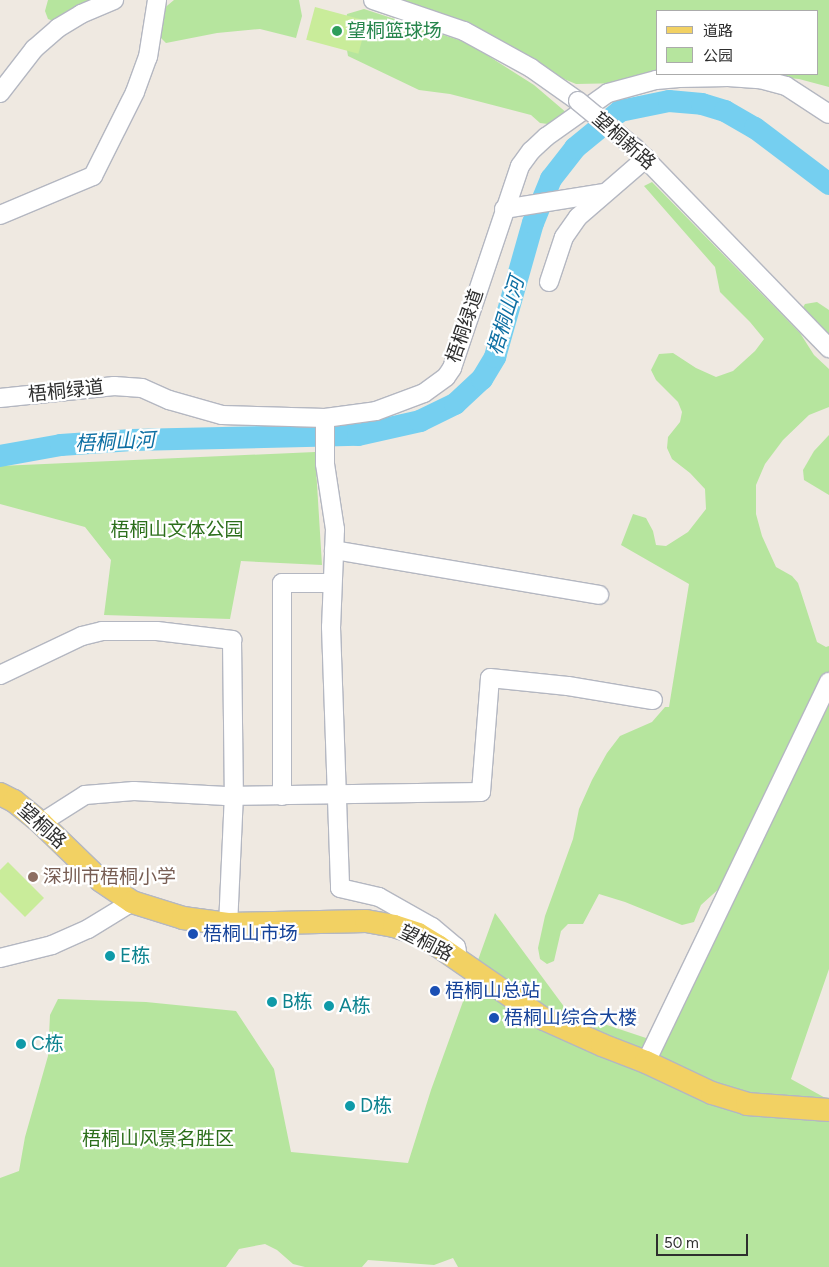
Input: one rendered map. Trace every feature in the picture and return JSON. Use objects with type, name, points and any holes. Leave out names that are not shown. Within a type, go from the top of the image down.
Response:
[{"type":"main road","name":"望桐路","points":[[0,794],[14,801],[41,824],[101,882],[132,902],[183,918],[228,924],[366,922],[385,924],[418,934],[459,959],[544,1019],[646,1062],[712,1093],[747,1104],[829,1110]]},
{"type":"street","points":[[0,93],[34,49],[58,28],[81,14],[114,0]]},
{"type":"street","points":[[0,215],[93,176],[135,92],[144,66],[157,0]]},
{"type":"street","name":"望桐新路","points":[[373,0],[464,31],[531,68],[578,101],[640,153],[829,348]]},
{"type":"street","name":"梧桐绿道","points":[[0,398],[114,386],[142,388],[169,400],[222,415],[325,422],[376,411],[424,394],[446,377],[452,368],[511,208],[520,166],[530,151],[552,132],[608,93],[656,80],[728,77],[760,79],[786,86],[829,114]]},
{"type":"street","points":[[549,282],[564,237],[578,217],[595,195],[640,153]]},
{"type":"street","points":[[511,208],[595,195]]},
{"type":"street","points":[[325,422],[326,464],[334,529],[331,627],[340,888],[379,897],[432,927],[456,947],[459,959]]},
{"type":"street","points":[[334,550],[599,595]]},
{"type":"street","points":[[282,796],[282,583],[332,583]]},
{"type":"street","points":[[0,675],[82,636],[102,631],[157,631],[232,640],[234,796],[228,924]]},
{"type":"street","points":[[41,824],[85,795],[134,791],[234,796],[481,792],[490,678],[568,686],[653,700]]},
{"type":"street","points":[[646,1062],[829,682]]},
{"type":"street","points":[[2,962],[52,945],[88,929],[132,902]]},
{"type":"green space","points":[[48,0],[106,0],[56,22],[48,19],[45,11]]},
{"type":"green space","points":[[174,0],[299,0],[302,16],[296,38],[260,29],[217,33],[166,43],[161,38],[159,32],[162,10]]},
{"type":"green space","points":[[382,0],[829,0],[829,87],[799,79],[757,75],[819,75],[819,10],[656,10],[656,75],[626,83],[576,84],[547,72],[441,14]]},
{"type":"green space","name":"望桐篮球场","points":[[315,7],[367,21],[358,54],[306,40]]},
{"type":"green space","points":[[364,9],[468,43],[534,85],[568,114],[561,120],[548,124],[540,123],[531,115],[450,94],[419,90],[348,56],[344,33],[347,14]]},
{"type":"green space","points":[[652,182],[800,333],[814,355],[829,369],[829,407],[809,415],[783,440],[765,464],[756,485],[756,514],[762,536],[776,567],[792,576],[798,583],[817,642],[826,647],[829,646],[829,676],[722,886],[701,905],[694,922],[682,925],[625,902],[599,894],[583,924],[568,924],[561,931],[554,961],[547,964],[540,959],[538,948],[545,916],[573,839],[579,809],[592,780],[607,753],[620,736],[652,722],[665,707],[669,707],[689,584],[621,545],[633,514],[646,518],[653,531],[656,545],[666,546],[688,532],[706,509],[705,489],[690,473],[672,459],[667,448],[668,437],[680,422],[682,412],[678,402],[656,380],[651,370],[659,354],[673,353],[696,368],[716,377],[733,371],[755,351],[764,339],[720,292],[715,267],[644,186]]},
{"type":"green space","points":[[817,302],[829,310],[829,344],[799,314],[805,304]]},
{"type":"green space","points":[[829,435],[829,495],[804,480],[803,470],[814,451]]},
{"type":"green space","name":"梧桐山文体公园","points":[[315,452],[322,565],[241,561],[230,619],[104,615],[111,560],[85,527],[0,504],[0,466]]},
{"type":"green space","name":"梧桐山风景名胜区","points":[[829,697],[829,969],[791,1079],[829,1100],[829,1267],[458,1267],[453,1258],[434,1265],[368,1260],[362,1267],[305,1267],[293,1264],[277,1250],[265,1244],[239,1249],[226,1267],[0,1267],[0,1178],[19,1171],[25,1137],[48,1056],[50,1015],[58,999],[146,1002],[236,1011],[274,1069],[291,1152],[408,1163],[431,1090],[495,913],[568,1012],[661,1043]]},
{"type":"green space","points":[[8,862],[44,898],[25,917],[0,892],[0,870]]},
{"type":"waterway","name":"梧桐山河","points":[[0,456],[61,445],[132,440],[358,435],[420,421],[455,404],[482,379],[495,357],[533,223],[551,179],[575,148],[620,111],[669,101],[702,104],[725,111],[755,128],[829,184]]},
{"type":"place","name":"望桐篮球场","points":[[337,31]]},
{"type":"place","name":"深圳市梧桐小学","points":[[33,877]]},
{"type":"place","name":"梧桐山市场","points":[[193,934]]},
{"type":"place","name":"E栋","points":[[110,956]]},
{"type":"place","name":"梧桐山总站","points":[[435,991]]},
{"type":"place","name":"B栋","points":[[272,1002]]},
{"type":"place","name":"A栋","points":[[329,1006]]},
{"type":"place","name":"梧桐山综合大楼","points":[[494,1018]]},
{"type":"place","name":"C栋","points":[[21,1044]]},
{"type":"place","name":"D栋","points":[[350,1106]]}]
